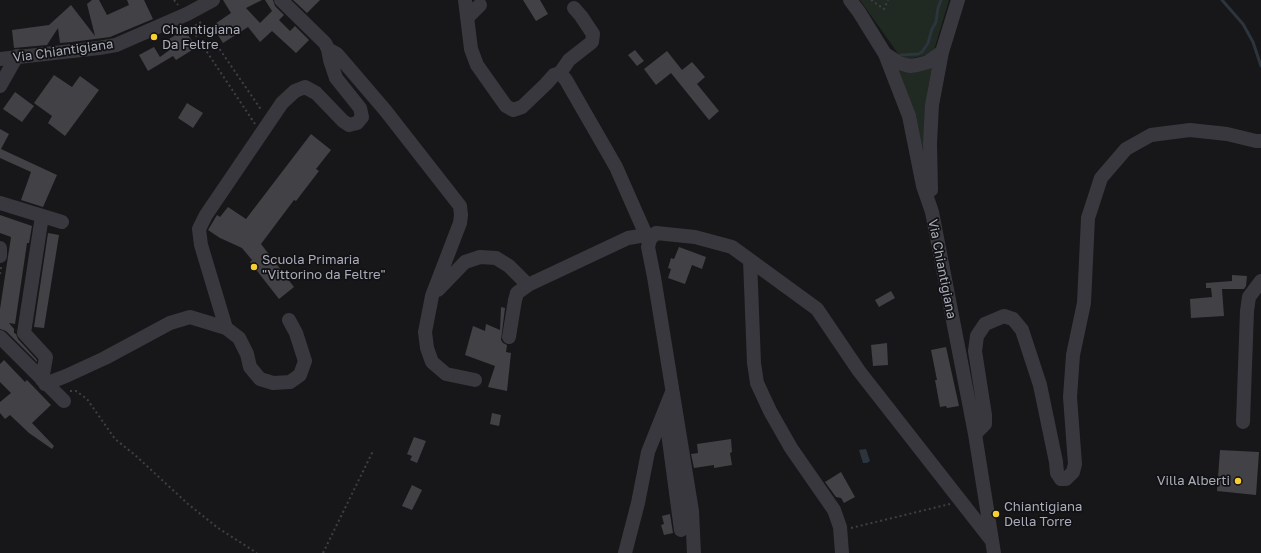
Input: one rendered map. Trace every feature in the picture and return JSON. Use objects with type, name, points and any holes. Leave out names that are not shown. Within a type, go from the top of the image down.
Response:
[{"type":"street","name":"Via Chiantigiana","points":[[0,59],[116,45],[187,14],[213,0]]},
{"type":"street","points":[[226,328],[201,245],[199,229],[206,215],[282,103],[295,91],[305,87],[316,93],[343,122],[349,125],[357,123],[362,117],[360,108],[336,78],[325,43],[281,0]]},
{"type":"street","points":[[466,0],[471,49],[477,65],[506,106],[513,110],[522,107],[554,75],[560,73],[569,60],[592,42],[593,34],[574,8]]},
{"type":"street","name":"Via Chiantigiana","points":[[850,0],[885,54],[909,116],[923,186],[932,212],[974,434],[993,547]]},
{"type":"street","points":[[932,212],[930,143],[932,113],[942,52],[958,0]]},
{"type":"street","points":[[467,18],[480,5]]},
{"type":"street","points":[[328,49],[337,54],[385,110],[460,206],[460,223],[432,296],[425,332],[427,348],[432,362],[446,374],[475,380]]},
{"type":"street","points":[[885,54],[899,63],[917,66],[928,62],[942,52]]},
{"type":"street","points":[[0,86],[17,56]]},
{"type":"street","points":[[560,73],[566,80],[616,167],[648,237],[648,247],[692,511],[694,553]]},
{"type":"street","points":[[974,434],[985,424],[975,351],[977,336],[985,324],[1004,316],[1013,319],[1022,330],[1040,385],[1057,473],[1061,479],[1066,479],[1070,476],[1073,472],[1075,464],[1070,397],[1072,355],[1084,303],[1088,218],[1101,178],[1126,149],[1151,135],[1190,130],[1227,134],[1256,142],[1261,141]]},
{"type":"street","points":[[0,203],[62,222]]},
{"type":"street","points":[[42,216],[24,333],[46,357],[44,382]]},
{"type":"street","points":[[509,337],[514,300],[517,293],[528,285],[628,238],[648,237],[656,233],[695,237],[732,247],[817,308],[859,371],[961,502],[993,547]]},
{"type":"street","points":[[0,248],[0,256]]},
{"type":"street","points":[[432,296],[465,262],[480,258],[496,258],[509,266],[528,285]]},
{"type":"street","points":[[750,260],[754,362],[757,383],[770,410],[792,448],[834,510],[840,531],[842,553]]},
{"type":"street","points":[[1244,422],[1247,311],[1249,297],[1261,281]]},
{"type":"street","points":[[44,382],[66,376],[170,324],[190,317],[226,328],[239,338],[247,354],[250,367],[260,379],[273,383],[290,382],[300,375],[305,361],[296,333],[289,320]]},
{"type":"street","points":[[0,337],[60,398]]},
{"type":"street","points":[[625,553],[638,503],[648,452],[672,391]]},
{"type":"street","points":[[665,410],[681,530]]},
{"type":"path","points":[[871,0],[884,9],[888,0]]},
{"type":"path","points":[[201,22],[265,128],[191,28],[201,22]]},
{"type":"path","points":[[60,398],[64,391],[76,391],[87,398],[116,439],[188,504],[218,528],[257,553]]},
{"type":"path","points":[[323,553],[373,451]]},
{"type":"path","points":[[840,531],[961,502]]},
{"type":"shaded area","points":[[860,0],[949,0],[934,50],[926,55],[909,59],[899,55]]},
{"type":"shaded area","points":[[934,63],[928,88],[923,149],[920,149],[898,73],[900,70]]},
{"type":"shaded area","points":[[866,449],[870,461],[863,463],[859,450]]},
{"type":"building","points":[[92,0],[99,0],[107,15],[129,5],[127,0],[144,0],[153,19],[110,37],[72,42],[60,43],[58,28],[47,45],[14,48],[12,30],[49,25],[71,5],[95,36],[87,4]]},
{"type":"building","points":[[223,0],[262,0],[246,8],[260,23],[272,11],[265,0],[273,0],[275,6],[284,15],[279,20],[290,31],[295,26],[309,40],[296,53],[272,31],[260,42],[248,27],[223,43],[212,26],[231,13]]},
{"type":"building","points":[[293,0],[320,0],[307,13]]},
{"type":"building","points":[[523,0],[540,0],[548,14],[536,21]]},
{"type":"building","points":[[184,30],[197,47],[176,60],[173,56],[148,71],[139,55],[154,47],[160,57],[175,46],[169,39]]},
{"type":"building","points":[[635,50],[644,61],[637,66],[628,55]]},
{"type":"building","points":[[667,51],[682,70],[692,62],[705,77],[697,84],[719,111],[709,120],[671,73],[656,85],[644,69]]},
{"type":"building","points":[[54,75],[72,87],[80,76],[99,90],[65,136],[48,123],[52,116],[34,103]]},
{"type":"building","points":[[15,92],[34,106],[22,122],[3,109]]},
{"type":"building","points":[[187,103],[203,113],[193,128],[178,118]]},
{"type":"building","points":[[0,129],[9,134],[1,149],[57,175],[43,207],[21,200],[31,172],[0,158]]},
{"type":"building","points":[[311,134],[331,150],[316,169],[319,171],[296,201],[294,200],[261,244],[294,287],[279,299],[250,262],[252,260],[242,248],[220,238],[208,230],[217,215],[220,217],[228,207],[246,219]]},
{"type":"building","points":[[0,215],[32,226],[29,243],[27,243],[15,324],[9,323],[14,329],[14,333],[18,339],[37,360],[37,362],[6,331],[0,329],[0,309],[11,237],[0,233]]},
{"type":"building","points":[[48,233],[59,235],[44,328],[34,327]]},
{"type":"building","points":[[679,247],[706,257],[702,269],[692,265],[685,284],[668,278],[671,269],[668,268],[671,258],[674,259]]},
{"type":"building","points":[[1232,275],[1247,276],[1246,286],[1244,289],[1222,289],[1224,316],[1191,318],[1190,299],[1212,297],[1211,288],[1206,288],[1206,283],[1232,281]]},
{"type":"building","points":[[891,291],[895,298],[879,307],[875,300]]},
{"type":"building","points":[[501,307],[505,308],[501,340],[507,345],[506,352],[511,353],[507,391],[488,387],[495,366],[465,355],[473,326],[485,331],[486,324],[500,330]]},
{"type":"building","points":[[887,343],[888,365],[873,366],[871,345]]},
{"type":"building","points":[[946,347],[959,406],[947,408],[946,406],[940,407],[935,380],[937,380],[931,350]]},
{"type":"building","points":[[4,360],[25,382],[27,380],[51,405],[32,423],[54,446],[52,449],[29,433],[10,415],[5,419],[0,413],[0,402],[11,393],[0,382],[0,364]]},
{"type":"building","points":[[492,413],[501,415],[499,426],[490,424]]},
{"type":"building","points":[[414,437],[426,441],[417,463],[410,460],[412,456],[407,454]]},
{"type":"building","points":[[731,439],[732,452],[730,453],[732,465],[714,468],[714,465],[694,468],[691,454],[698,453],[697,444]]},
{"type":"building","name":"Villa Alberti","points":[[1220,450],[1259,452],[1256,495],[1217,491]]},
{"type":"building","points":[[841,472],[855,497],[844,503],[841,498],[836,497],[825,482]]},
{"type":"building","points":[[412,485],[422,490],[412,510],[402,506]]},
{"type":"building","points":[[670,514],[673,533],[664,535],[661,525],[664,524],[662,516]]},
{"type":"waterway","points":[[901,55],[918,54],[922,52],[928,43],[932,29],[936,22],[941,0]]},
{"type":"waterway","points":[[1222,0],[1243,24],[1253,42],[1261,66]]},
{"type":"place","name":"Chiantigiana Da Feltre","points":[[154,37]]},
{"type":"place","name":"Scuola Primaria \"Vittorino da Feltre\"","points":[[254,267]]},
{"type":"place","name":"Villa Alberti","points":[[1238,481]]},
{"type":"place","name":"Chiantigiana Della Torre","points":[[996,514]]}]
